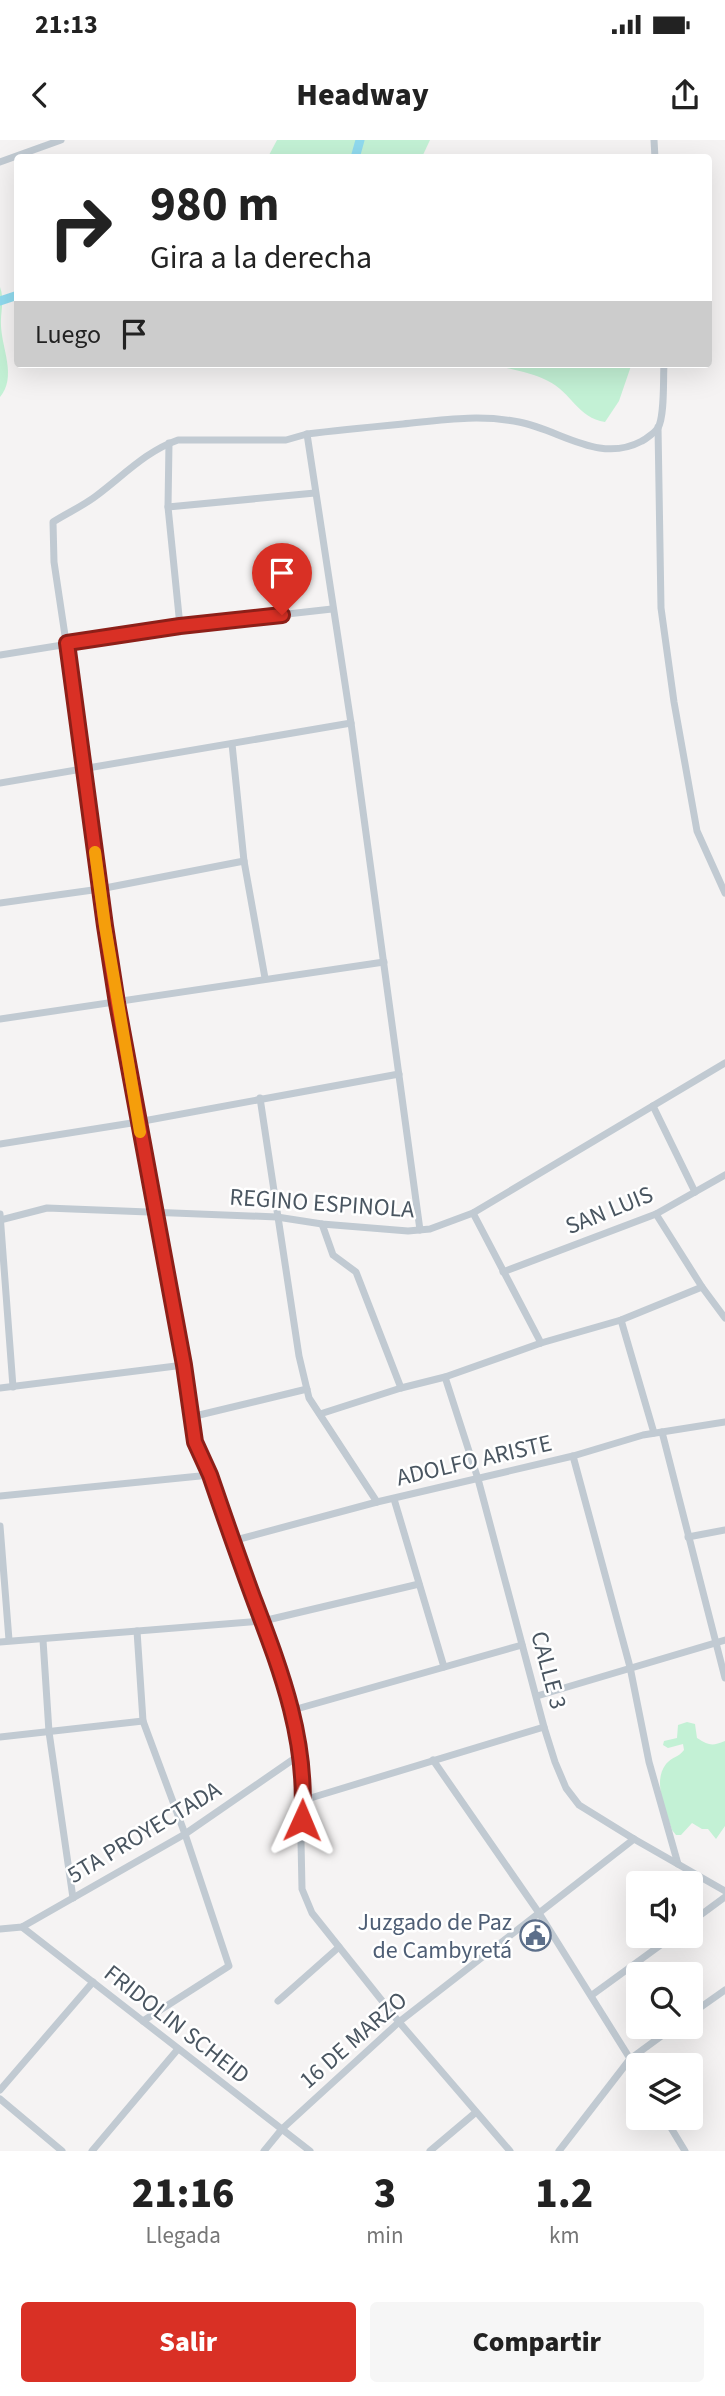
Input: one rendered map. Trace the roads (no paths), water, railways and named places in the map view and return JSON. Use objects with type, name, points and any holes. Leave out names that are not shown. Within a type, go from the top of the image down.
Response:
[{"type":"street","points":[[22,154],[61,140]]},
{"type":"street","points":[[664,368],[658,427],[661,608],[674,702],[697,831],[725,893]]},
{"type":"street","points":[[510,2151],[399,2022],[312,1913],[302,1889],[304,1800],[301,1754],[293,1710],[210,1475],[195,1442],[184,1365],[117,1003],[54,562],[53,522],[93,498],[145,456],[178,440],[286,440],[307,434],[451,417],[487,417],[539,426],[593,448],[607,450],[631,446],[645,440],[658,427]]},
{"type":"street","points":[[307,434],[351,723],[420,1230]]},
{"type":"street","points":[[169,443],[168,507],[180,626]]},
{"type":"street","points":[[168,507],[315,493]]},
{"type":"street","points":[[0,654],[180,626],[332,609]]},
{"type":"street","points":[[0,783],[351,723]]},
{"type":"street","points":[[232,744],[244,861],[265,978]]},
{"type":"street","points":[[0,903],[100,889],[244,861]]},
{"type":"street","points":[[0,1019],[384,962]]},
{"type":"street","name":"REGINO ESPINOLA","points":[[0,1220],[47,1208],[277,1217],[322,1224],[420,1230],[473,1213],[725,1063]]},
{"type":"street","points":[[0,1144],[138,1122],[399,1074]]},
{"type":"street","points":[[260,1098],[299,1356],[309,1398],[377,1502]]},
{"type":"street","points":[[653,1106],[695,1192]]},
{"type":"street","name":"SAN LUIS","points":[[503,1272],[656,1214],[725,1175]]},
{"type":"street","points":[[473,1213],[541,1343]]},
{"type":"street","points":[[0,1214],[13,1387]]},
{"type":"street","points":[[656,1214],[725,1318]]},
{"type":"street","points":[[322,1224],[333,1255],[356,1272],[401,1388]]},
{"type":"street","points":[[320,1414],[621,1320],[702,1287]]},
{"type":"street","points":[[621,1320],[721,1641],[725,1678]]},
{"type":"street","points":[[0,1388],[184,1365]]},
{"type":"street","name":"CALLE 3","points":[[445,1377],[478,1479],[544,1727],[566,1788],[579,1805],[725,1891]]},
{"type":"street","points":[[191,1417],[307,1389]]},
{"type":"street","name":"ADOLFO ARISTE","points":[[232,1541],[377,1502],[573,1456],[658,1432],[725,1422]]},
{"type":"street","points":[[573,1456],[630,1667],[649,1762],[678,1864]]},
{"type":"street","points":[[0,1496],[210,1475]]},
{"type":"street","points":[[394,1499],[444,1667]]},
{"type":"street","points":[[0,1526],[9,1640]]},
{"type":"street","points":[[688,1537],[725,1530]]},
{"type":"street","points":[[0,1642],[262,1621],[419,1584]]},
{"type":"street","points":[[138,1631],[143,1721],[229,1966],[143,2021]]},
{"type":"street","points":[[43,1640],[49,1732],[73,1898]]},
{"type":"street","points":[[537,1696],[721,1641]]},
{"type":"street","points":[[293,1710],[522,1645]]},
{"type":"street","points":[[0,1737],[143,1721]]},
{"type":"street","points":[[304,1800],[544,1727]]},
{"type":"street","name":"5TA PROYECTADA","points":[[0,1929],[22,1927],[185,1835],[301,1754]]},
{"type":"street","points":[[433,1760],[539,1913],[626,2053]]},
{"type":"street","name":"16 DE MARZO","points":[[264,2151],[282,2129],[399,2022],[634,1839]]},
{"type":"street","points":[[703,1913],[725,1897]]},
{"type":"street","name":"FRIDOLIN SCHEID","points":[[22,1927],[310,2151]]},
{"type":"street","points":[[278,2001],[339,1947]]},
{"type":"street","points":[[592,1995],[657,1948]]},
{"type":"street","points":[[0,2090],[93,1982]]},
{"type":"street","points":[[703,2006],[725,1990]]},
{"type":"street","points":[[638,2053],[657,2039]]},
{"type":"street","points":[[92,2151],[178,2049]]},
{"type":"street","points":[[559,2151],[626,2064]]},
{"type":"street","points":[[0,2099],[62,2151]]},
{"type":"street","points":[[430,2151],[475,2113]]},
{"type":"street","points":[[672,2130],[685,2151]]},
{"type":"waterway","points":[[356,154],[360,140]]},
{"type":"waterway","points":[[0,301],[14,296]]},
{"type":"place","name":"Juzgado de Paz de Cambyretá","points":[[535,1936]]}]
